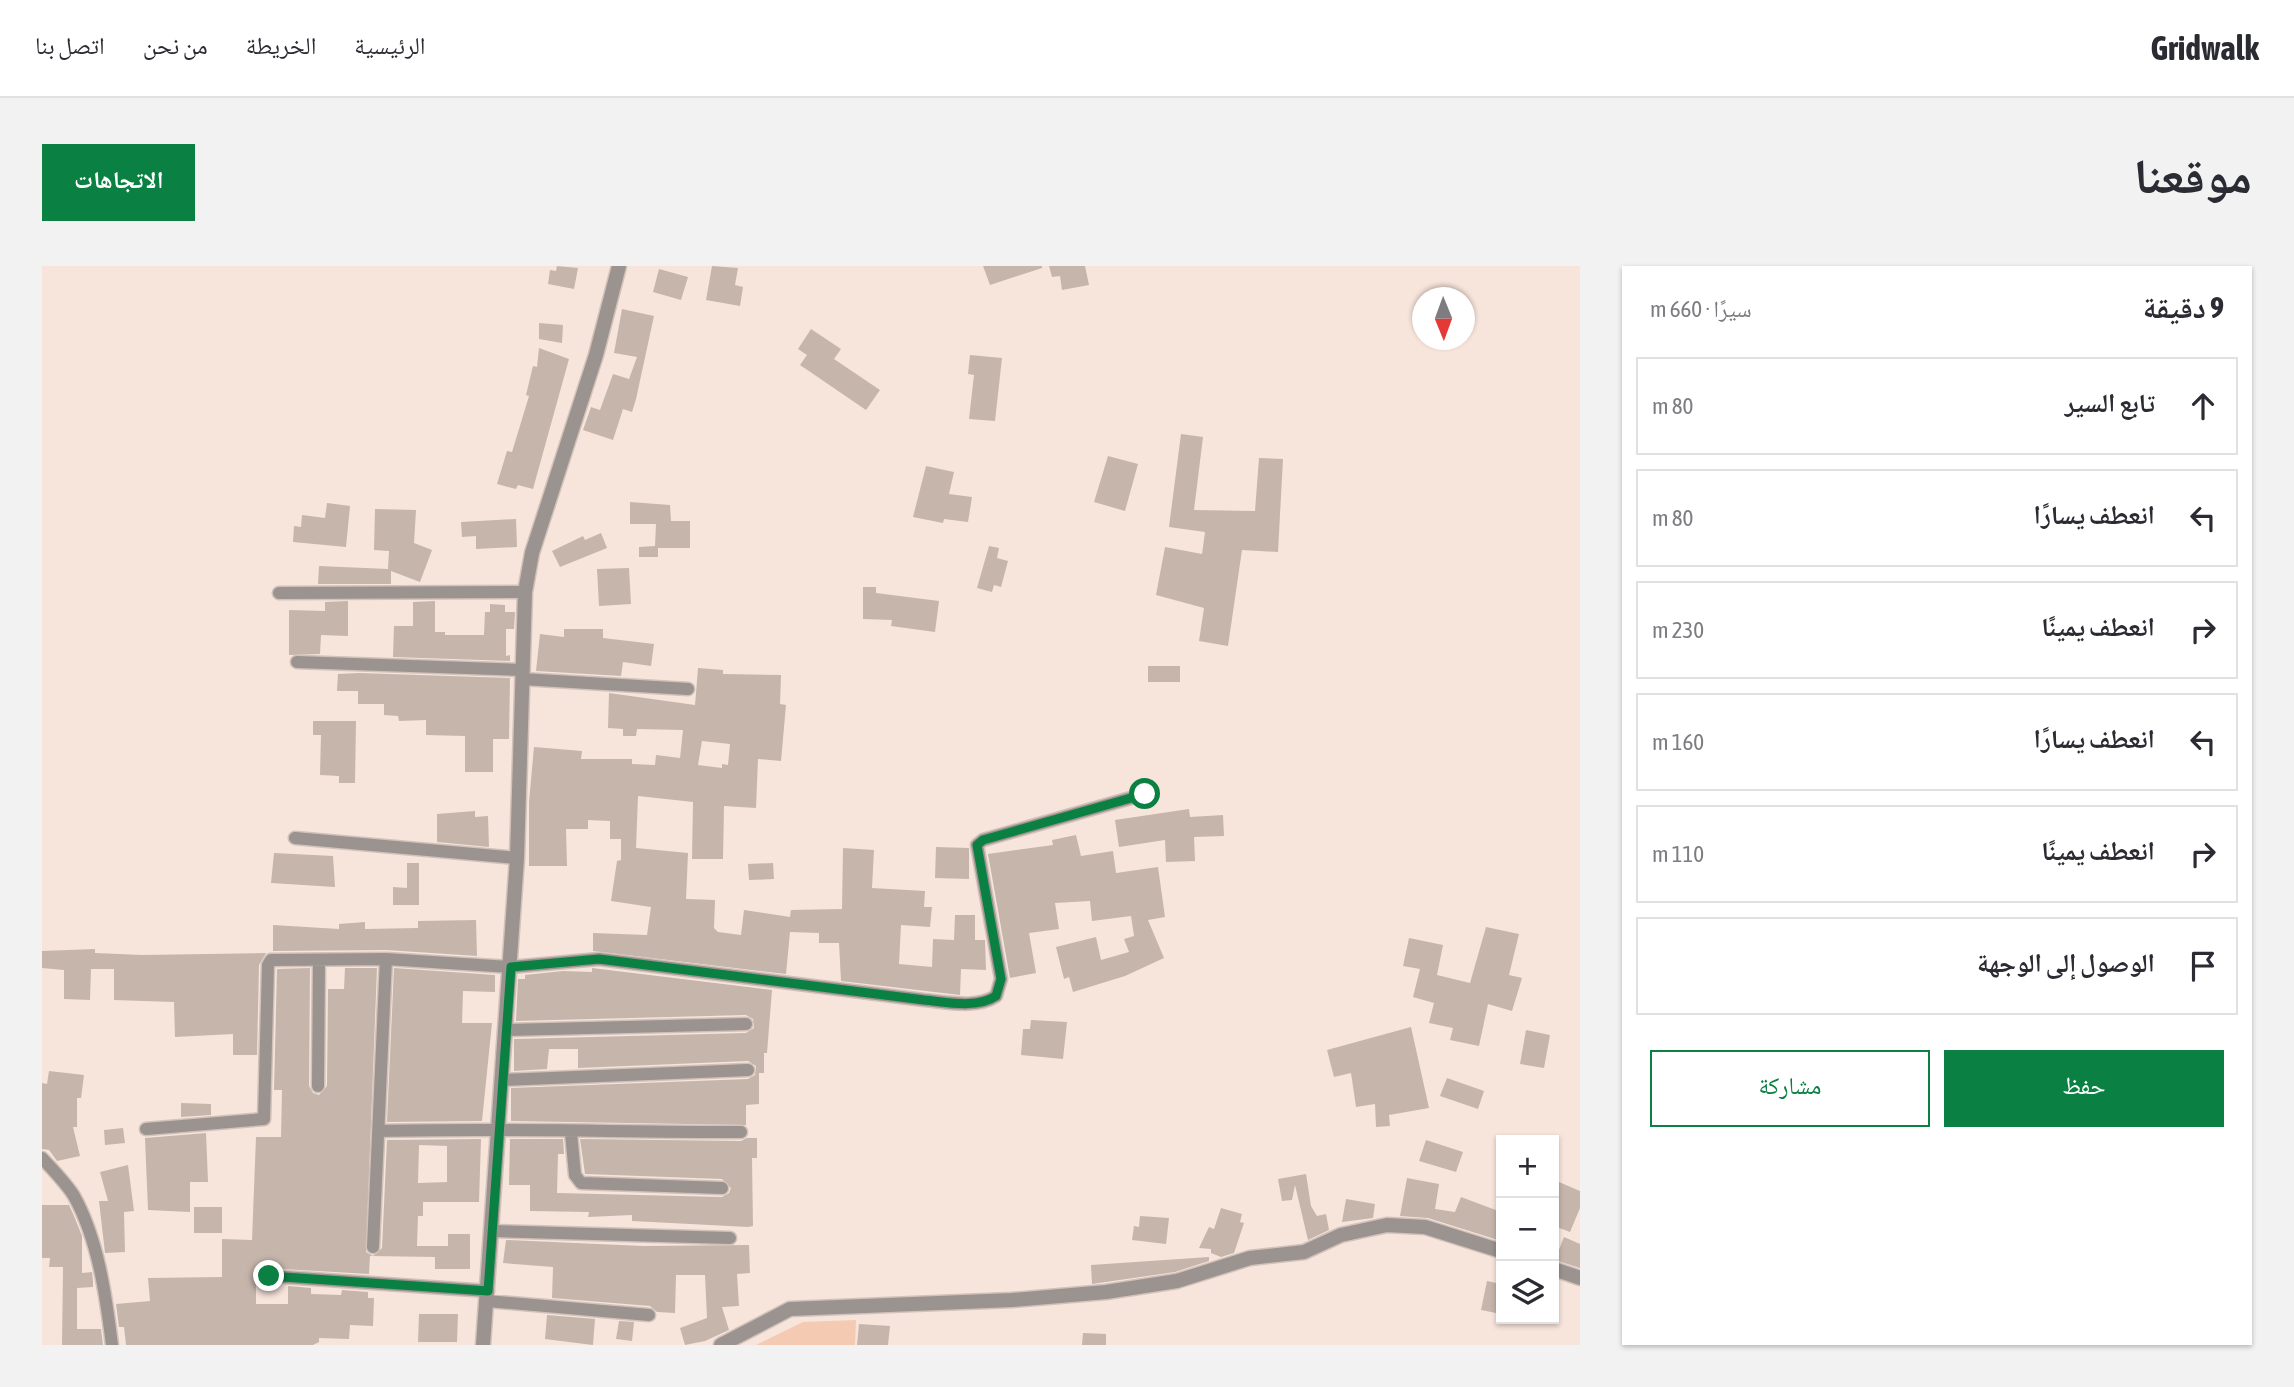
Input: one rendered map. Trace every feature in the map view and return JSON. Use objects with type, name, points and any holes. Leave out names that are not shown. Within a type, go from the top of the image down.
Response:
[{"type":"street","points":[[484,1345],[517,858],[525,592],[533,554],[596,355],[619,266]]},
{"type":"street","points":[[279,593],[525,592]]},
{"type":"street","points":[[297,662],[522,674],[688,689]]},
{"type":"street","points":[[146,1129],[264,1119],[268,965],[271,960],[386,959],[511,967],[599,959],[962,1004],[989,1000],[996,996],[1001,979],[977,845],[983,840],[1145,794]]},
{"type":"street","points":[[295,838],[517,858]]},
{"type":"street","points":[[373,1247],[386,959]]},
{"type":"street","points":[[318,960],[318,1086]]},
{"type":"street","points":[[507,1030],[746,1024]]},
{"type":"street","points":[[503,1080],[748,1070]]},
{"type":"street","points":[[379,1132],[499,1128],[571,1132],[741,1132]]},
{"type":"street","points":[[571,1132],[575,1175],[582,1183],[722,1188]]},
{"type":"street","points":[[42,1158],[74,1196],[92,1244],[107,1302],[111,1345]]},
{"type":"street","points":[[721,1345],[790,1309],[1012,1300],[1106,1292],[1177,1281],[1250,1258],[1304,1252],[1341,1236],[1387,1225],[1425,1227],[1496,1249]]},
{"type":"street","points":[[492,1231],[730,1238]]},
{"type":"street","points":[[1559,1271],[1580,1278]]},
{"type":"street","points":[[269,1276],[487,1296],[649,1315]]},
{"type":"shaded area","points":[[856,1320],[855,1345],[756,1345],[803,1322]]},
{"type":"building","points":[[557,266],[578,268],[574,289],[548,284],[550,270],[556,271]]},
{"type":"building","points":[[712,266],[738,268],[735,285],[743,287],[740,306],[706,300]]},
{"type":"building","points":[[983,266],[1042,266],[1042,268],[990,285]]},
{"type":"building","points":[[1049,266],[1085,266],[1089,285],[1062,290],[1060,276],[1052,277]]},
{"type":"building","points":[[659,269],[688,277],[681,300],[653,292]]},
{"type":"building","points":[[622,309],[654,316],[632,412],[623,409],[613,440],[583,430],[591,407],[600,410],[613,374],[629,379],[637,357],[614,353]]},
{"type":"building","points":[[539,323],[563,325],[562,343],[539,339]]},
{"type":"building","points":[[811,329],[841,349],[834,359],[880,390],[866,410],[800,365],[807,355],[798,349]]},
{"type":"building","points":[[539,348],[569,359],[533,489],[518,485],[516,489],[497,484],[507,451],[512,452],[529,396],[526,395],[533,366],[537,367]]},
{"type":"building","points":[[970,355],[1002,358],[995,421],[969,419],[974,375],[968,374]]},
{"type":"building","points":[[1181,434],[1203,437],[1194,510],[1255,511],[1259,458],[1283,459],[1278,552],[1242,550],[1228,646],[1199,641],[1204,608],[1156,595],[1165,547],[1202,554],[1205,532],[1169,527]]},
{"type":"building","points":[[1108,456],[1138,464],[1125,511],[1094,502]]},
{"type":"building","points":[[926,466],[954,472],[949,494],[972,497],[968,522],[944,519],[943,523],[913,517]]},
{"type":"building","points":[[630,502],[670,505],[671,521],[690,521],[690,548],[658,548],[658,557],[639,557],[639,547],[655,546],[656,524],[630,524]]},
{"type":"building","points":[[327,503],[350,506],[346,547],[293,542],[294,526],[301,527],[302,515],[325,518]]},
{"type":"building","points":[[375,509],[416,510],[414,543],[432,550],[420,582],[391,571],[391,584],[318,584],[319,566],[388,569],[389,551],[374,550]]},
{"type":"building","points":[[516,519],[517,547],[476,549],[476,536],[462,537],[461,522]]},
{"type":"building","points":[[601,533],[607,548],[560,567],[552,551],[583,536],[585,540]]},
{"type":"building","points":[[989,546],[999,548],[997,558],[1008,561],[1001,587],[994,585],[992,592],[977,588]]},
{"type":"building","points":[[629,568],[631,604],[599,606],[597,569]]},
{"type":"building","points":[[863,587],[876,587],[876,593],[939,601],[935,632],[891,626],[892,620],[863,619]]},
{"type":"building","points":[[348,601],[348,636],[321,635],[320,654],[289,655],[289,610],[325,611],[325,602]]},
{"type":"building","points":[[435,601],[435,632],[445,632],[445,635],[484,635],[485,612],[490,612],[490,604],[505,605],[505,612],[515,612],[514,629],[506,629],[506,656],[510,655],[510,661],[393,657],[394,626],[413,626],[413,602]]},
{"type":"building","points":[[564,629],[603,629],[603,638],[654,644],[651,666],[623,662],[621,676],[536,671],[540,634],[564,637]]},
{"type":"building","points":[[1148,666],[1180,666],[1180,682],[1148,682]]},
{"type":"building","points":[[698,668],[723,670],[723,674],[781,675],[780,704],[786,705],[781,761],[758,759],[756,808],[724,806],[723,859],[692,859],[693,802],[638,796],[636,848],[688,853],[686,899],[715,900],[714,928],[718,932],[741,935],[744,910],[790,917],[791,910],[842,909],[843,848],[874,850],[872,888],[925,891],[924,907],[932,907],[930,927],[901,925],[899,964],[932,967],[933,939],[954,940],[955,915],[975,915],[975,940],[985,940],[986,970],[961,969],[960,995],[841,981],[839,943],[819,943],[819,933],[790,932],[786,974],[593,951],[593,933],[647,935],[651,907],[611,901],[617,861],[621,860],[621,839],[610,839],[610,821],[588,820],[588,829],[566,829],[567,866],[529,866],[529,802],[534,747],[582,751],[581,759],[632,759],[632,764],[655,765],[656,755],[680,758],[683,730],[637,729],[636,736],[623,736],[623,729],[608,728],[609,693],[695,705]],"holes":[[[702,741],[730,744],[728,765],[722,764],[722,768],[698,765]]]},
{"type":"building","points":[[338,674],[510,678],[509,739],[493,739],[493,772],[465,772],[465,736],[426,735],[426,720],[399,721],[398,716],[384,715],[384,704],[358,704],[358,691],[337,691]]},
{"type":"building","points":[[313,721],[356,721],[355,783],[339,783],[339,776],[320,775],[321,735],[313,735]]},
{"type":"building","points":[[1189,809],[1190,817],[1223,815],[1224,836],[1194,837],[1195,861],[1166,862],[1165,840],[1119,847],[1115,820]]},
{"type":"building","points":[[475,811],[475,817],[488,816],[489,847],[437,842],[437,814]]},
{"type":"building","points":[[1076,835],[1081,856],[1113,851],[1116,873],[1158,867],[1165,917],[1148,920],[1164,958],[1125,976],[1073,992],[1069,977],[1064,979],[1056,947],[1096,937],[1101,960],[1129,952],[1124,939],[1134,936],[1131,916],[1092,921],[1090,901],[1055,903],[1059,929],[1029,933],[1036,973],[1010,978],[988,854],[1053,845],[1052,840]]},
{"type":"building","points":[[936,847],[969,848],[969,879],[935,878]]},
{"type":"building","points":[[274,853],[333,856],[335,887],[271,883]]},
{"type":"building","points":[[407,863],[419,863],[419,905],[393,905],[393,887],[407,888]]},
{"type":"building","points":[[773,863],[774,879],[749,880],[748,864]]},
{"type":"building","points":[[476,920],[477,956],[386,950],[273,951],[273,925],[339,929],[339,924],[365,922],[365,929],[418,928],[418,921]]},
{"type":"building","points":[[1486,927],[1519,934],[1509,975],[1522,978],[1512,1011],[1488,1004],[1479,1046],[1450,1040],[1453,1028],[1429,1023],[1434,1003],[1413,997],[1420,969],[1403,966],[1409,938],[1443,945],[1437,975],[1470,983]]},
{"type":"building","points":[[95,949],[95,953],[142,955],[266,953],[259,965],[257,1055],[233,1055],[233,1034],[175,1037],[174,1002],[114,1000],[114,969],[91,969],[90,1000],[64,999],[64,970],[42,968],[42,951]]},
{"type":"building","points":[[310,968],[309,1086],[313,1093],[319,1095],[327,1086],[328,989],[344,989],[345,968],[377,968],[366,1252],[373,1256],[382,1248],[387,1140],[481,1139],[479,1202],[423,1202],[423,1216],[418,1216],[417,1246],[448,1246],[448,1234],[470,1234],[470,1269],[435,1269],[435,1257],[370,1256],[369,1274],[266,1268],[261,1272],[261,1281],[256,1281],[256,1304],[288,1304],[288,1286],[311,1288],[311,1294],[341,1295],[342,1290],[368,1292],[368,1298],[374,1298],[373,1326],[350,1325],[349,1339],[319,1338],[319,1342],[313,1345],[126,1345],[124,1327],[119,1327],[116,1304],[150,1301],[148,1278],[222,1277],[222,1239],[252,1240],[256,1137],[281,1137],[282,1090],[274,1090],[277,969]],"holes":[[[419,1145],[447,1146],[447,1182],[418,1183]]]},
{"type":"building","points":[[394,968],[495,975],[495,992],[463,991],[462,1023],[492,1023],[482,1121],[387,1122]]},
{"type":"building","points":[[592,968],[772,990],[764,1073],[759,1073],[759,1104],[746,1105],[746,1125],[511,1121],[511,1088],[748,1079],[755,1075],[756,1066],[748,1061],[578,1068],[578,1049],[549,1049],[547,1069],[514,1071],[514,1039],[746,1033],[754,1028],[753,1019],[746,1015],[516,1021],[518,979],[525,979],[525,975],[563,971],[592,972]]},
{"type":"building","points":[[1031,1020],[1067,1022],[1063,1059],[1021,1055],[1023,1029],[1030,1029]]},
{"type":"building","points":[[1411,1027],[1429,1108],[1389,1115],[1390,1126],[1376,1127],[1375,1104],[1356,1107],[1351,1073],[1334,1077],[1327,1050]]},
{"type":"building","points":[[1526,1030],[1550,1035],[1544,1068],[1520,1064]]},
{"type":"building","points":[[49,1071],[84,1075],[81,1098],[77,1098],[77,1127],[73,1127],[80,1156],[57,1161],[49,1150],[42,1149],[42,1083],[47,1084]]},
{"type":"building","points":[[1447,1078],[1484,1091],[1478,1109],[1440,1096]]},
{"type":"building","points":[[181,1103],[211,1104],[211,1115],[181,1117]]},
{"type":"building","points":[[123,1128],[125,1143],[105,1145],[104,1130]]},
{"type":"building","points":[[206,1133],[208,1182],[190,1182],[190,1212],[148,1210],[145,1138]]},
{"type":"building","points":[[757,1138],[757,1158],[752,1158],[753,1226],[748,1227],[632,1221],[632,1215],[588,1217],[589,1212],[530,1211],[530,1185],[509,1185],[510,1139],[563,1139],[564,1154],[558,1154],[557,1193],[722,1197],[729,1193],[731,1188],[722,1179],[585,1174],[580,1139],[741,1141]]},
{"type":"building","points":[[1426,1140],[1463,1152],[1456,1172],[1419,1161]]},
{"type":"building","points":[[128,1165],[134,1211],[124,1212],[125,1252],[105,1253],[99,1201],[108,1201],[100,1172]]},
{"type":"building","points":[[1306,1174],[1311,1206],[1317,1216],[1326,1214],[1329,1230],[1308,1240],[1295,1185],[1292,1200],[1282,1201],[1278,1179]]},
{"type":"building","points":[[1407,1178],[1439,1184],[1435,1209],[1455,1212],[1461,1197],[1496,1210],[1496,1239],[1428,1218],[1400,1216]]},
{"type":"building","points":[[1559,1182],[1580,1191],[1580,1208],[1570,1232],[1559,1228]]},
{"type":"building","points":[[1346,1199],[1375,1204],[1373,1218],[1342,1222]]},
{"type":"building","points":[[42,1205],[69,1205],[74,1216],[82,1236],[82,1273],[92,1272],[93,1281],[93,1287],[77,1288],[77,1329],[101,1329],[103,1345],[62,1345],[63,1267],[49,1267],[50,1258],[42,1258]]},
{"type":"building","points":[[194,1207],[222,1207],[222,1233],[194,1233]]},
{"type":"building","points":[[1221,1208],[1242,1214],[1240,1222],[1244,1223],[1234,1253],[1221,1257],[1211,1253],[1211,1249],[1199,1248],[1209,1227],[1214,1229]]},
{"type":"building","points":[[1140,1216],[1169,1218],[1166,1244],[1132,1240],[1134,1226],[1139,1227]]},
{"type":"building","points":[[1564,1237],[1580,1244],[1580,1268],[1559,1261],[1559,1250]]},
{"type":"building","points":[[506,1240],[643,1246],[749,1245],[750,1273],[737,1274],[739,1306],[722,1307],[729,1330],[705,1341],[685,1345],[680,1328],[707,1318],[705,1275],[676,1275],[675,1313],[657,1312],[650,1306],[552,1298],[553,1267],[503,1263]]},
{"type":"building","points":[[1209,1257],[1209,1261],[1175,1272],[1092,1284],[1091,1265]]},
{"type":"building","points":[[1487,1281],[1496,1283],[1496,1313],[1481,1310]]},
{"type":"building","points":[[419,1314],[458,1314],[457,1342],[418,1342]]},
{"type":"building","points":[[547,1315],[595,1319],[593,1345],[545,1339]]},
{"type":"building","points":[[619,1321],[634,1322],[632,1341],[616,1339]]},
{"type":"building","points":[[859,1324],[890,1326],[888,1345],[857,1345]]},
{"type":"building","points":[[1083,1333],[1106,1334],[1106,1345],[1082,1345]]},
{"type":"route","points":[[269,1276],[488,1291],[511,967],[599,959],[962,1004],[989,1000],[996,996],[1001,988],[1001,979],[977,845],[983,840],[1145,794]]}]
